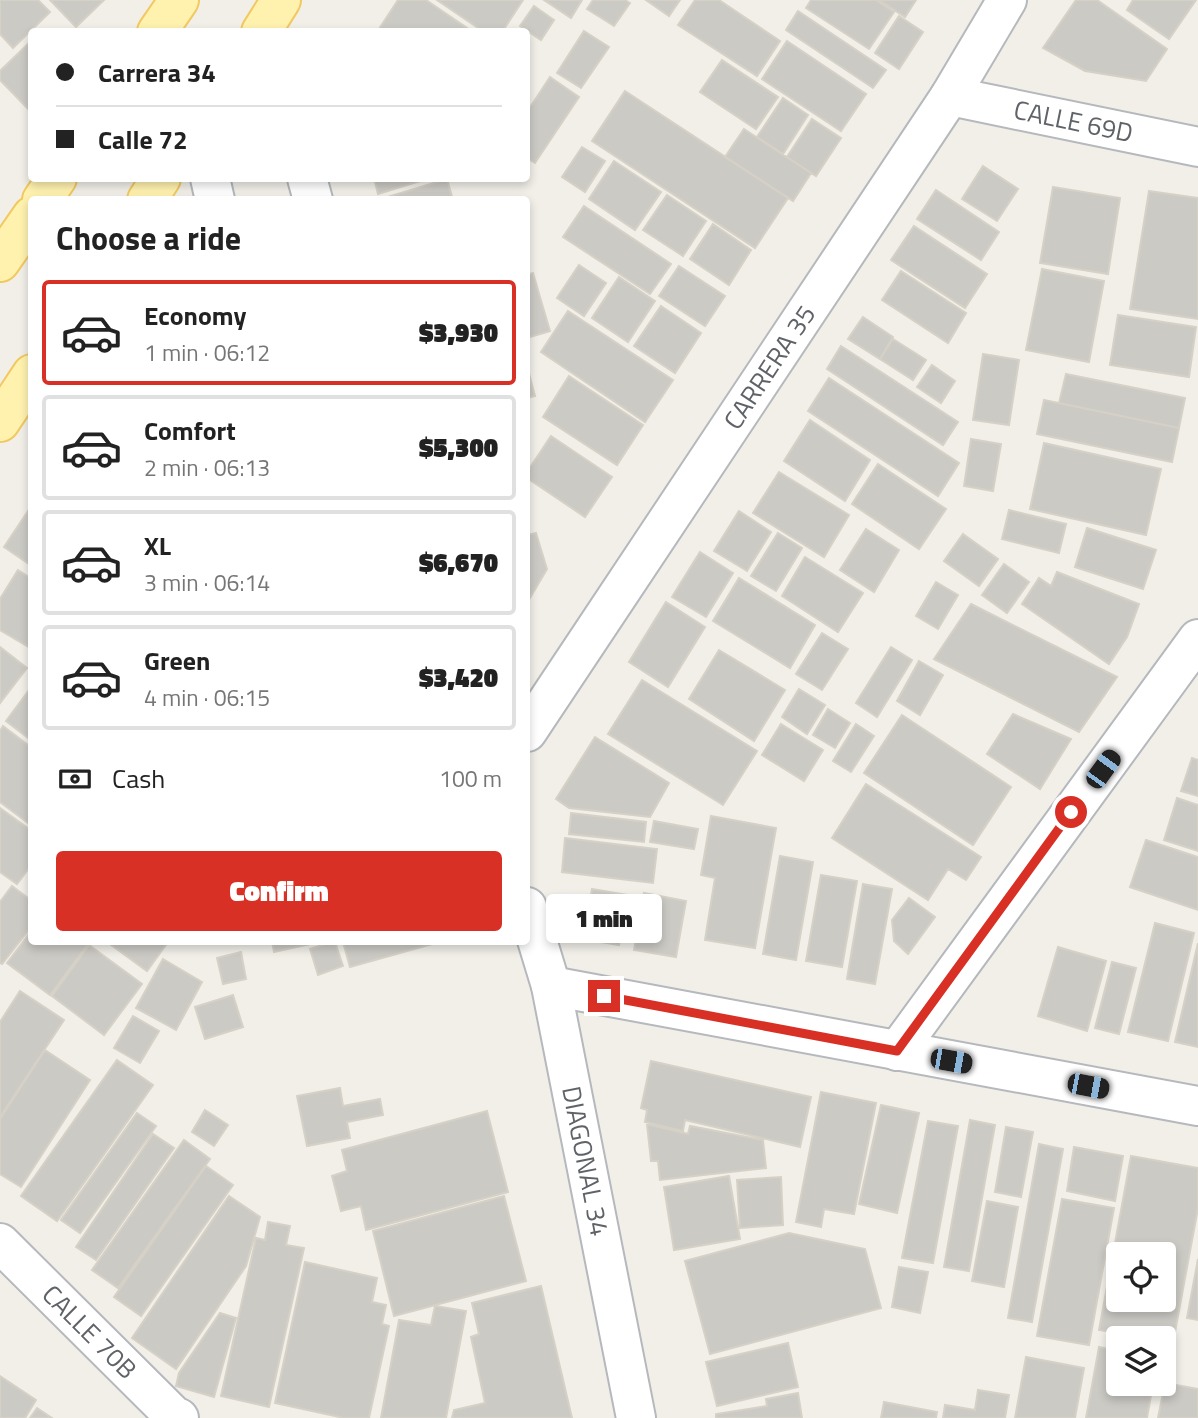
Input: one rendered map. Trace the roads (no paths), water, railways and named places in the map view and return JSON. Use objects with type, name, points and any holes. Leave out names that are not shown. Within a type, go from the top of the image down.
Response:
[{"type":"main road","points":[[160,28],[179,0]]},
{"type":"main road","points":[[0,262],[28,221]]},
{"type":"street","name":"CARRERA 35","points":[[530,727],[950,96],[1006,0]]},
{"type":"street","name":"CALLE 69D","points":[[950,96],[1198,147]]},
{"type":"street","points":[[897,1051],[1198,639]]},
{"type":"street","name":"DIAGONAL 34","points":[[530,917],[551,986],[636,1418]]},
{"type":"street","points":[[551,986],[1198,1106]]},
{"type":"street","name":"CALLE 70B","points":[[0,1243],[175,1417]]}]
